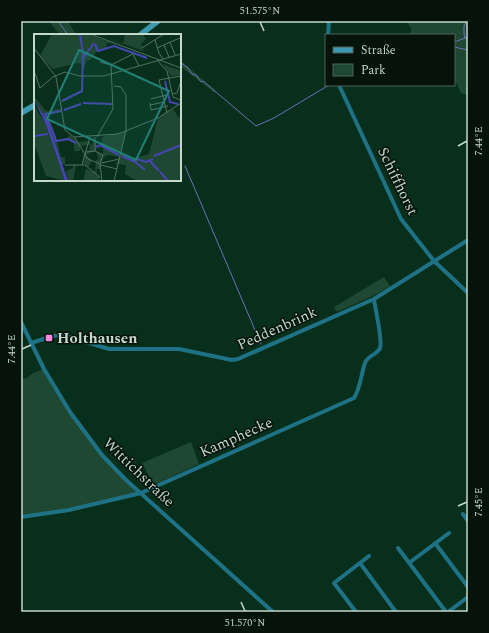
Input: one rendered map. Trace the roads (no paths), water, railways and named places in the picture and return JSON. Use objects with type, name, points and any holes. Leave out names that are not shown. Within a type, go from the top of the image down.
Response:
[{"type":"street","points":[[141,34],[158,21]]},
{"type":"street","points":[[328,34],[329,21]]},
{"type":"street","name":"Schiffhorst","points":[[339,86],[401,219],[434,261],[468,293]]},
{"type":"street","points":[[21,113],[34,106]]},
{"type":"street","name":"Peddenbrink","points":[[31,343],[53,336],[63,336],[109,349],[179,349],[235,360],[374,299],[468,240]]},
{"type":"street","name":"Kamphecke","points":[[21,517],[69,510],[141,493],[354,398],[359,388],[366,361],[377,352],[381,344],[374,299]]},
{"type":"street","name":"Wittichstraße","points":[[21,322],[23,331],[44,369],[80,427],[107,460],[141,493],[273,612]]},
{"type":"street","points":[[463,514],[468,521]]},
{"type":"street","points":[[409,563],[449,533]]},
{"type":"street","points":[[435,543],[468,587]]},
{"type":"street","points":[[398,548],[447,612],[468,597]]},
{"type":"street","points":[[355,612],[334,583],[369,556]]},
{"type":"street","points":[[360,563],[396,612]]},
{"type":"waterway","points":[[58,21],[67,34]]},
{"type":"waterway","points":[[465,38],[464,25],[468,21]]},
{"type":"waterway","points":[[455,42],[468,37]]},
{"type":"waterway","points":[[455,47],[468,50]]},
{"type":"waterway","points":[[181,63],[188,68],[192,74],[196,75],[201,82],[203,81],[256,126],[274,118],[327,86]]},
{"type":"waterway","points":[[185,166],[261,344]]},
{"type":"place","name":"Holthausen","points":[[49,338]]}]
